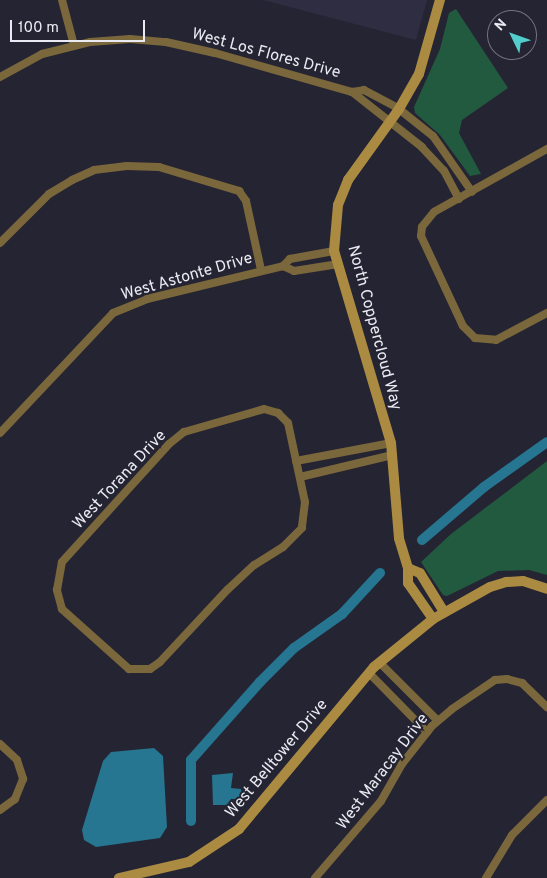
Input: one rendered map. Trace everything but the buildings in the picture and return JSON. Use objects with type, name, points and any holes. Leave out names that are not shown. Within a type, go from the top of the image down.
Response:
[{"type":"street","points":[[62,0],[74,46]]},
{"type":"street","name":"North Coppercloud Way","points":[[433,618],[408,583],[408,568],[399,538],[391,444],[334,251],[338,205],[348,180],[399,109],[418,74],[440,0]]},
{"type":"street","name":"West Los Flores Drive","points":[[0,77],[42,54],[74,46],[130,39],[166,42],[352,92],[364,90],[399,109],[433,136],[472,192]]},
{"type":"street","name":"West Los Flores Drive","points":[[352,92],[358,99],[391,120],[428,153],[444,171],[459,199]]},
{"type":"street","points":[[547,149],[434,212],[422,227],[423,246],[463,326],[480,339],[496,340],[547,313]]},
{"type":"street","points":[[0,243],[49,194],[72,180],[94,170],[127,166],[160,167],[239,191],[246,201],[261,270]]},
{"type":"street","name":"West Astonte Drive","points":[[0,433],[113,313],[147,299],[283,266],[290,259],[334,251]]},
{"type":"street","name":"West Astonte Drive","points":[[283,266],[294,271],[338,264]]},
{"type":"street","name":"West Torana Drive","points":[[296,462],[288,424],[278,414],[264,410],[184,432],[169,444],[65,559],[57,579],[58,599],[62,609],[123,664],[138,670],[160,662],[254,564],[283,547],[302,528],[305,502],[300,477]]},
{"type":"street","points":[[391,444],[296,462],[300,477],[392,455]]},
{"type":"street","points":[[408,568],[420,573],[444,612]]},
{"type":"street","name":"West Belltower Drive","points":[[119,878],[189,862],[239,829],[379,662],[433,618],[506,582],[522,581],[547,589]]},
{"type":"street","points":[[379,662],[438,721]]},
{"type":"street","points":[[369,673],[427,732]]},
{"type":"street","name":"West Maracay Drive","points":[[315,878],[381,801],[402,764],[438,721],[495,680],[506,679],[522,684],[547,707]]},
{"type":"street","points":[[0,744],[17,760],[23,779],[15,799],[0,810]]},
{"type":"street","points":[[486,878],[512,835],[547,800]]},
{"type":"shaded area","points":[[263,0],[427,0],[416,40]]},
{"type":"green space","points":[[456,9],[487,56],[487,60],[490,60],[508,88],[462,120],[459,133],[481,174],[470,176],[440,135],[415,113],[414,107],[440,49],[449,13]]},
{"type":"green space","points":[[547,461],[547,575],[529,570],[498,571],[447,596],[443,595],[421,562],[451,534]]},
{"type":"water","points":[[154,748],[163,756],[167,827],[160,838],[96,847],[84,840],[82,830],[103,761],[111,752]]},
{"type":"water","points":[[233,773],[231,788],[241,789],[242,799],[231,799],[230,805],[213,805],[212,775]]},
{"type":"waterway","points":[[422,540],[484,487],[547,442]]},
{"type":"waterway","points":[[191,821],[191,760],[260,682],[294,648],[342,614],[380,573]]}]
